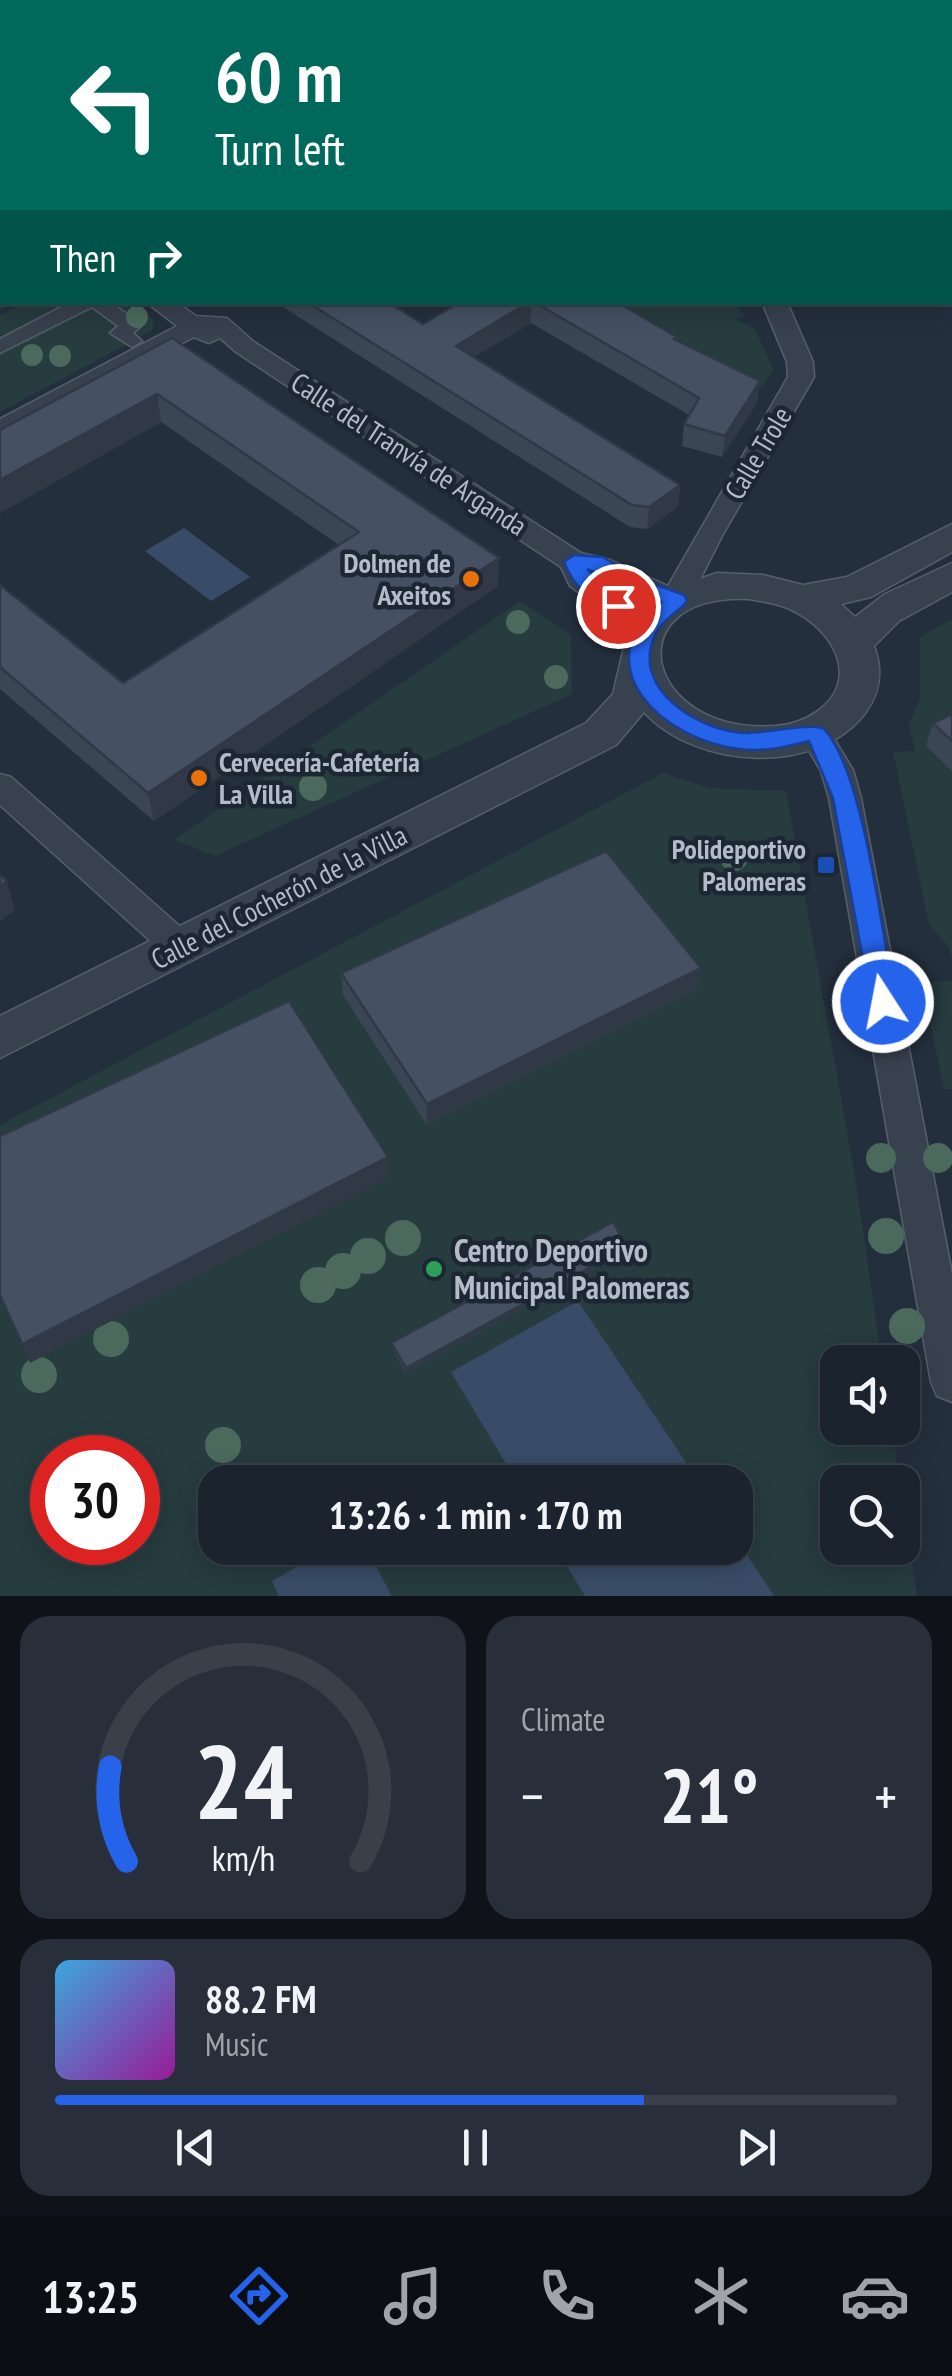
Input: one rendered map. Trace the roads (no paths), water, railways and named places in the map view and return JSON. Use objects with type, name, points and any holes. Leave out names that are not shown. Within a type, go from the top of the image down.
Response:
[{"type":"street","points":[[0,347],[81,305]]},
{"type":"street","points":[[104,305],[143,322]]},
{"type":"street","name":"Calle Trole","points":[[676,600],[694,561],[802,377],[800,362],[775,305]]},
{"type":"street","points":[[0,430],[201,314]]},
{"type":"street","name":"Calle del Tranvía de Arganda","points":[[143,322],[201,314],[223,345],[245,347],[574,562],[596,562],[628,582],[676,600]]},
{"type":"street","points":[[803,598],[857,588],[952,536]]},
{"type":"street","name":"Calle del Tranvía de Arganda","points":[[574,562],[580,579],[618,606],[640,650]]},
{"type":"street","points":[[855,644],[881,613],[952,576]]},
{"type":"street","points":[[736,585],[770,588],[803,598],[843,626],[855,644],[862,669],[857,694],[841,716],[814,732],[779,741],[739,741],[690,725],[670,713],[648,690],[640,650],[649,623],[676,600],[702,590],[736,585]]},
{"type":"street","name":"Calle del Cocherón de la Villa","points":[[0,1038],[601,734],[626,709],[638,682],[640,650]]},
{"type":"street","name":"Calle del Cocherón de la Villa","points":[[559,757],[580,754],[654,728],[690,725]]},
{"type":"street","points":[[814,732],[837,770],[844,798],[952,1382]]},
{"type":"street","points":[[0,786],[180,947]]},
{"type":"water","points":[[184,528],[250,577],[211,601],[145,551]]},
{"type":"water","points":[[578,1301],[688,1465],[507,1465],[451,1372]]},
{"type":"water","points":[[753,1564],[774,1596],[585,1596],[566,1565]]},
{"type":"water","points":[[300,1565],[375,1565],[392,1596],[279,1596],[272,1581]]},
{"type":"place","name":"Dolmen de Axeitos","points":[[471,579]]},
{"type":"place","name":"Cervecería-Cafetería La Villa","points":[[199,778]]},
{"type":"place","name":"Polideportivo Palomeras","points":[[826,865]]},
{"type":"place","name":"Centro Deportivo Municipal Palomeras","points":[[434,1269]]}]
